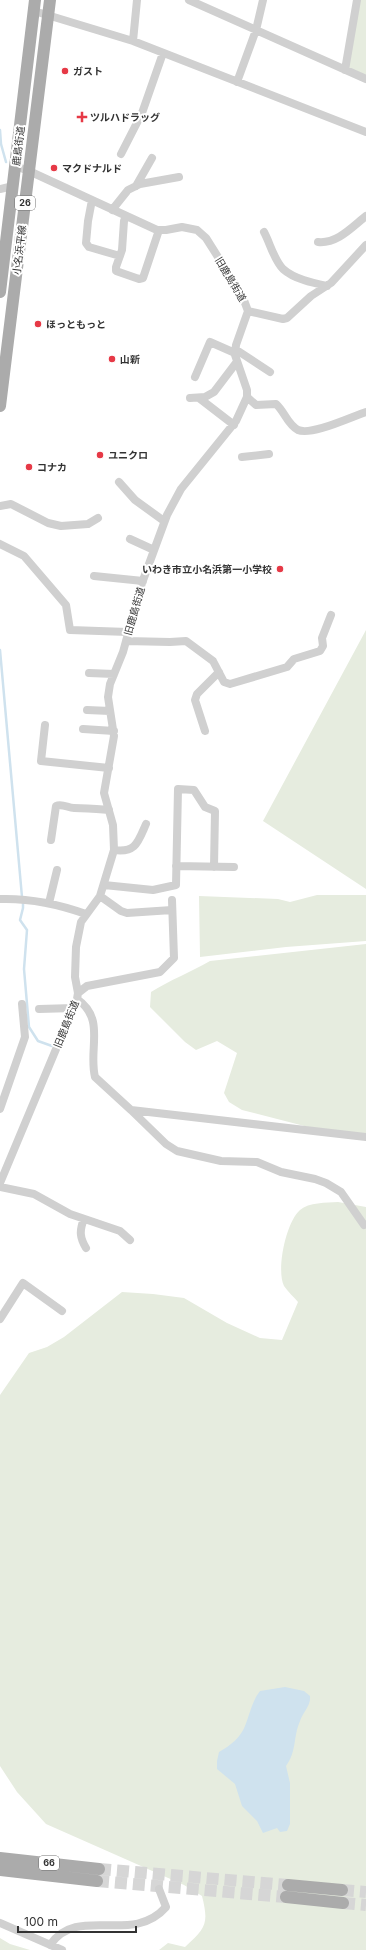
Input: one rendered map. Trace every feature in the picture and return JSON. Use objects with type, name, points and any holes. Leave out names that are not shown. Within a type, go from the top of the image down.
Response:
[{"type":"main road","name":"小名浜平線","points":[[0,406],[50,0]]},
{"type":"main road","name":"鹿島街道","points":[[0,292],[35,6]]},
{"type":"main road","name":"66","points":[[0,1858],[99,1869]]},
{"type":"main road","name":"66","points":[[0,1870],[97,1881]]},
{"type":"main road","points":[[288,1884],[342,1890]]},
{"type":"main road","points":[[286,1897],[343,1903]]},
{"type":"street","points":[[133,41],[137,0]]},
{"type":"street","points":[[189,0],[366,79]]},
{"type":"street","points":[[237,82],[256,30],[263,0]]},
{"type":"street","points":[[345,70],[356,0]]},
{"type":"street","points":[[35,6],[47,16],[133,41],[366,132]]},
{"type":"street","points":[[121,154],[142,113],[163,53]]},
{"type":"street","points":[[136,186],[152,158]]},
{"type":"street","points":[[15,166],[159,230],[143,278],[139,279],[116,271],[122,250],[124,221],[126,216]]},
{"type":"street","points":[[112,210],[128,190],[136,186],[178,178]]},
{"type":"street","points":[[0,189],[13,186]]},
{"type":"street","points":[[92,200],[86,243],[89,247],[120,256]]},
{"type":"street","points":[[318,242],[324,243],[334,240],[366,216]]},
{"type":"street","name":"旧鹿島街道","points":[[0,1183],[74,1008],[78,996],[75,977],[76,947],[81,922],[100,896],[114,850],[114,832],[104,793],[114,730],[108,697],[143,581],[164,521],[181,489],[234,425],[247,396],[247,390],[236,363],[235,351],[248,310],[242,295],[206,238],[197,230],[182,227],[159,230]]},
{"type":"street","points":[[264,232],[283,269],[301,278],[327,286]]},
{"type":"street","points":[[248,310],[283,319],[287,318],[311,296],[327,286],[366,245]]},
{"type":"street","points":[[195,377],[210,342],[235,351],[270,372]]},
{"type":"street","points":[[190,398],[209,396],[214,392],[236,363]]},
{"type":"street","points":[[247,396],[256,405],[276,404],[282,409],[287,420],[298,430],[309,432],[366,412]]},
{"type":"street","points":[[199,398],[234,425]]},
{"type":"street","points":[[242,457],[269,454]]},
{"type":"street","points":[[120,482],[136,500],[164,521]]},
{"type":"street","points":[[0,506],[11,504],[48,523],[61,526],[88,524],[98,518]]},
{"type":"street","points":[[130,538],[154,550]]},
{"type":"street","points":[[0,544],[24,556],[66,605],[70,630],[128,632]]},
{"type":"street","points":[[94,576],[143,581]]},
{"type":"street","points":[[126,640],[170,642],[186,641],[213,662],[224,682],[230,684],[287,667],[294,658],[320,651],[323,646],[322,638],[332,614]]},
{"type":"street","points":[[205,731],[195,700],[197,694],[219,672]]},
{"type":"street","points":[[89,673],[114,674]]},
{"type":"street","points":[[87,710],[110,711]]},
{"type":"street","points":[[44,725],[42,761],[109,768]]},
{"type":"street","points":[[83,729],[114,730]]},
{"type":"street","points":[[104,885],[153,890],[176,885],[178,789],[194,790],[205,807],[215,811],[214,867]]},
{"type":"street","points":[[51,840],[56,806],[59,804],[74,808],[81,807],[109,810]]},
{"type":"street","points":[[114,850],[126,851],[136,845],[146,824]]},
{"type":"street","points":[[176,866],[234,868]]},
{"type":"street","points":[[49,903],[57,870]]},
{"type":"street","points":[[100,896],[121,911],[127,913],[172,910]]},
{"type":"street","points":[[0,899],[23,899],[49,903],[86,914]]},
{"type":"street","points":[[172,900],[174,958],[160,972],[87,986],[78,996],[85,1005],[94,1023],[92,1052],[95,1077],[166,1144],[177,1150],[221,1161],[257,1162],[281,1172],[315,1179],[326,1183],[341,1192],[364,1225]]},
{"type":"street","points":[[0,1109],[25,1037],[22,1004]]},
{"type":"street","points":[[39,1009],[74,1008]]},
{"type":"street","points":[[131,1110],[366,1137]]},
{"type":"street","points":[[0,1187],[34,1194],[70,1214],[120,1232],[130,1240]]},
{"type":"street","points":[[84,1219],[80,1232],[82,1241],[86,1248]]},
{"type":"street","points":[[0,1319],[23,1283],[62,1311]]},
{"type":"street","points":[[50,1945],[56,1937],[77,1926],[135,1925],[146,1921],[160,1913],[166,1907],[159,1889]]},
{"type":"street","points":[[0,1923],[62,1950]]},
{"type":"shaded area","points":[[357,0],[366,0],[366,79],[345,70]]},
{"type":"shaded area","points":[[366,630],[366,889],[263,821]]},
{"type":"shaded area","points":[[317,895],[366,895],[366,941],[286,947],[200,957],[199,896],[278,899],[290,902]]},
{"type":"shaded area","points":[[366,944],[366,1140],[347,1137],[242,1110],[229,1102],[224,1093],[237,1053],[217,1041],[196,1050],[185,1042],[150,1007],[151,992],[210,961]]},
{"type":"shaded area","points":[[338,1202],[366,1207],[366,1950],[159,1950],[168,1943],[185,1947],[198,1935],[204,1925],[205,1919],[202,1896],[184,1885],[46,1824],[17,1792],[0,1766],[0,1395],[29,1353],[47,1347],[64,1337],[122,1292],[184,1298],[227,1323],[260,1338],[282,1340],[298,1302],[284,1286],[282,1279],[282,1258],[290,1225],[295,1216],[304,1207],[318,1203]]},
{"type":"shaded area","points":[[0,1938],[10,1944],[30,1950],[0,1950]]},
{"type":"water","points":[[285,1687],[304,1691],[310,1696],[310,1700],[301,1718],[292,1755],[286,1766],[290,1783],[290,1824],[287,1831],[280,1832],[277,1828],[263,1833],[257,1821],[242,1806],[235,1784],[217,1769],[217,1761],[219,1752],[235,1741],[241,1734],[253,1703],[260,1691]]},
{"type":"waterway","points":[[0,130],[1,144],[6,162]]},
{"type":"waterway","points":[[0,650],[22,897]]},
{"type":"waterway","points":[[23,902],[20,920],[27,930],[24,969],[29,1027],[38,1041],[52,1046]]},
{"type":"tunnel","points":[[99,1869],[288,1885]]},
{"type":"tunnel","points":[[97,1881],[286,1897]]},
{"type":"tunnel","points":[[342,1890],[366,1892]]},
{"type":"tunnel","points":[[343,1903],[366,1905]]},
{"type":"place","name":"ガスト","points":[[65,71]]},
{"type":"place","name":"ツルハドラッグ","points":[[82,117]]},
{"type":"place","name":"マクドナルド","points":[[54,168]]},
{"type":"place","name":"ほっともっと","points":[[38,324]]},
{"type":"place","name":"山新","points":[[112,359]]},
{"type":"place","name":"ユニクロ","points":[[100,455]]},
{"type":"place","name":"コナカ","points":[[29,467]]},
{"type":"place","name":"いわき市立小名浜第一小学校","points":[[280,569]]}]
